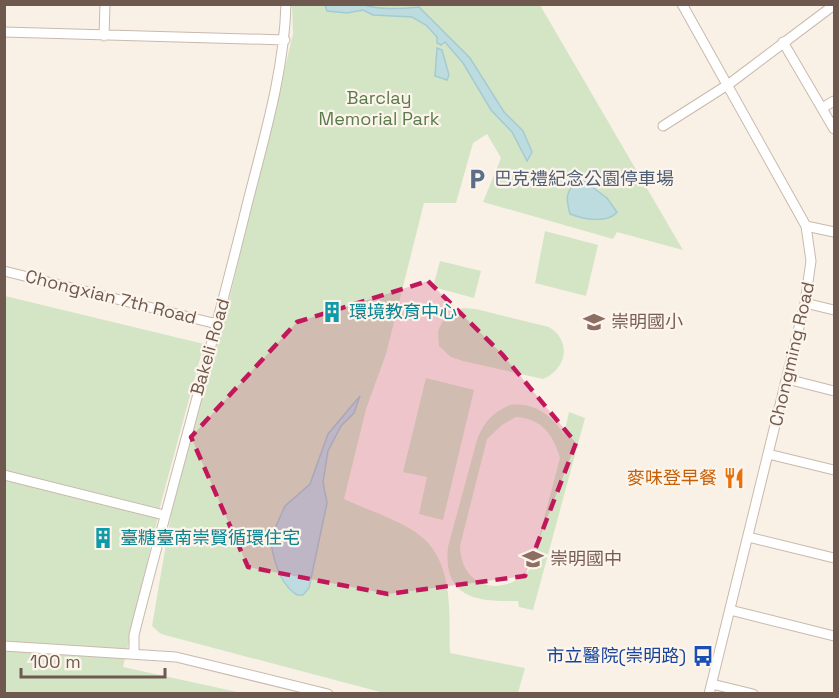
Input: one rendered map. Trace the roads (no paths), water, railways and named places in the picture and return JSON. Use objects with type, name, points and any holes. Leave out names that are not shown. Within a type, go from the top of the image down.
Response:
[{"type":"street","points":[[104,36],[105,4]]},
{"type":"street","name":"Bakeli Road","points":[[134,653],[135,635],[164,515],[217,324],[285,40],[286,4]]},
{"type":"street","name":"Chongming Road","points":[[682,4],[729,84],[806,226],[811,261],[806,303],[711,689]]},
{"type":"street","points":[[663,126],[729,84],[834,5]]},
{"type":"street","points":[[4,32],[285,40]]},
{"type":"street","points":[[783,42],[834,129]]},
{"type":"street","points":[[822,108],[834,100]]},
{"type":"street","points":[[806,226],[834,232]]},
{"type":"street","name":"Chongxian 7th Road","points":[[4,271],[217,324]]},
{"type":"street","points":[[806,303],[834,310]]},
{"type":"street","points":[[787,379],[834,391]]},
{"type":"street","points":[[768,454],[834,470]]},
{"type":"street","points":[[4,475],[164,515]]},
{"type":"street","points":[[748,537],[834,558]]},
{"type":"street","points":[[730,610],[834,636]]},
{"type":"street","points":[[4,646],[176,657],[328,693]]},
{"type":"street","points":[[711,689],[753,693]]},
{"type":"water","points":[[325,5],[364,5],[391,9],[419,7],[470,58],[504,112],[523,131],[532,152],[527,161],[512,132],[491,110],[463,63],[445,42],[441,45],[437,43],[437,37],[426,25],[412,17],[373,15],[363,10],[347,13],[327,11]]},
{"type":"water","points":[[437,48],[442,50],[449,75],[447,80],[435,76]]},
{"type":"water","points":[[577,181],[584,181],[607,198],[617,212],[613,216],[601,219],[588,219],[570,214],[568,196],[570,189]]},
{"type":"water","points":[[360,396],[354,413],[341,426],[328,451],[323,482],[327,503],[309,588],[303,595],[297,595],[291,591],[279,572],[271,543],[267,540],[267,534],[272,535],[285,506],[310,484],[328,434]]},
{"type":"waterway","points":[[556,176],[574,184]]},
{"type":"place","name":"巴克禮紀念公園停車場","points":[[477,179]]},
{"type":"place","name":"環境教育中心","points":[[332,312]]},
{"type":"place","name":"崇明國小","points":[[594,322]]},
{"type":"place","name":"麥味登早餐","points":[[734,478]]},
{"type":"place","name":"臺糖臺南崇賢循環住宅","points":[[103,538]]},
{"type":"place","name":"崇明國中","points":[[533,559]]},
{"type":"place","name":"市立醫院(崇明路)","points":[[703,656]]},
{"type":"park label","name":"Barclay Memorial Park","points":[[379,108]]}]
